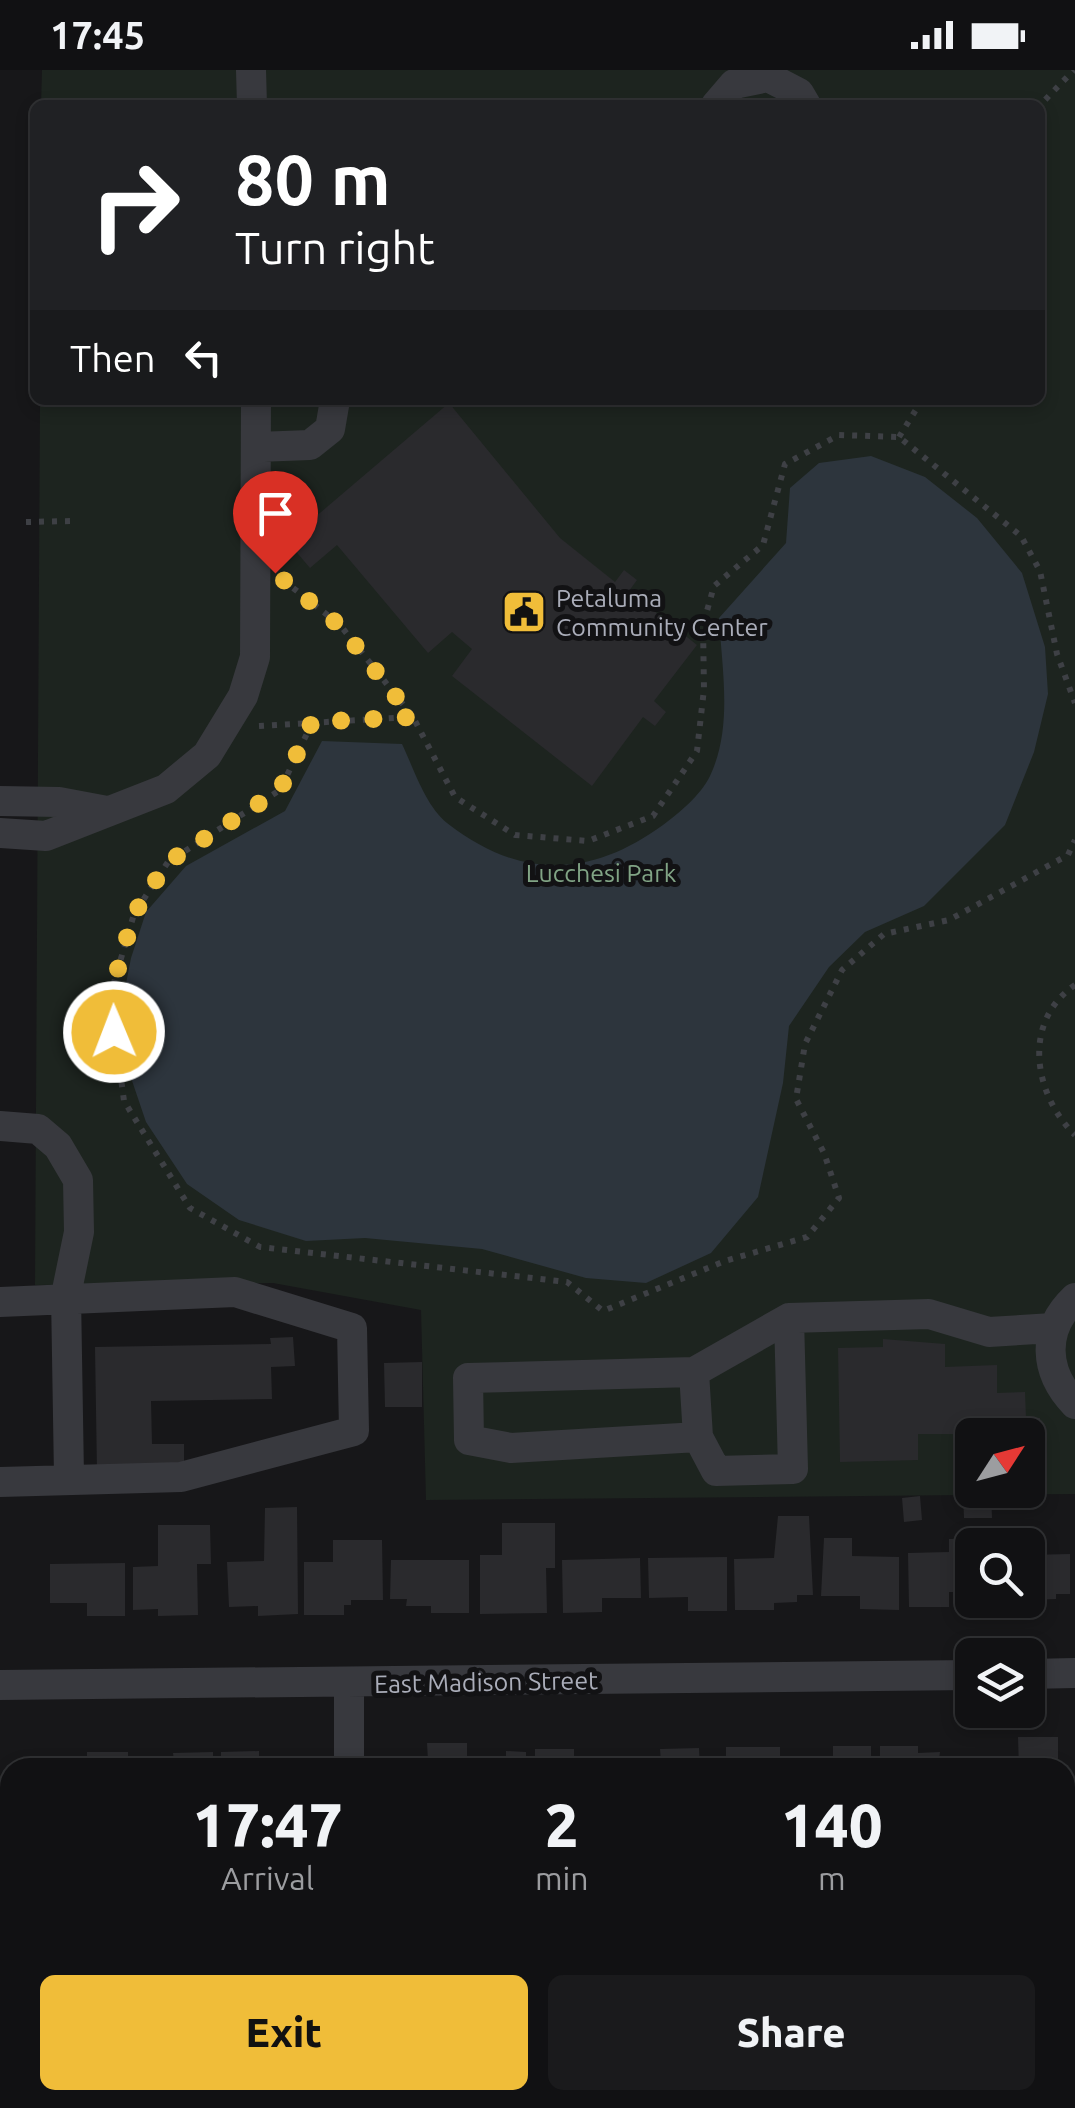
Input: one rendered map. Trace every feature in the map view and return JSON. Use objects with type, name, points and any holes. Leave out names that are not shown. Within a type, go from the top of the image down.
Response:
[{"type":"street","points":[[251,70],[252,100]]},
{"type":"street","points":[[720,100],[734,84],[768,76],[799,93],[803,100]]},
{"type":"street","points":[[0,833],[46,836],[166,789],[207,755],[244,696],[255,657],[256,405]]},
{"type":"street","points":[[257,447],[310,445],[330,429],[335,405]]},
{"type":"street","points":[[0,801],[59,802],[107,811]]},
{"type":"street","points":[[0,1126],[38,1129],[58,1146],[78,1180],[79,1232],[66,1296],[84,1477]]},
{"type":"street","points":[[0,1302],[66,1296],[235,1292],[352,1328],[354,1431],[181,1476],[0,1482]]},
{"type":"street","points":[[1075,1298],[1053,1328],[1052,1371],[1075,1404]]},
{"type":"street","points":[[698,1438],[510,1448],[469,1440],[468,1378],[694,1372],[789,1318],[929,1314],[989,1332],[1053,1328]]},
{"type":"street","points":[[694,1372],[698,1438],[716,1471],[793,1469],[789,1318]]},
{"type":"street","points":[[1045,1674],[1075,1673]]},
{"type":"street","name":"East Madison Street","points":[[0,1684],[349,1684],[955,1675]]},
{"type":"street","points":[[349,1684],[350,1758]]},
{"type":"path","points":[[1045,100],[1074,70]]},
{"type":"path","points":[[900,437],[919,405]]},
{"type":"path","points":[[275,573],[340,626],[412,717],[455,798],[515,836],[588,841],[653,816],[698,751],[704,689],[703,625],[714,586],[763,545],[784,464],[839,436],[900,437],[1021,536],[1040,571],[1057,654],[1075,703]]},
{"type":"path","points":[[26,522],[73,522]]},
{"type":"path","points":[[254,726],[412,717]]},
{"type":"path","points":[[312,722],[280,790],[168,862],[134,914],[110,996],[124,1102],[190,1208],[260,1247],[566,1282],[604,1311],[725,1261],[806,1237],[839,1198],[824,1153],[796,1099],[806,1044],[842,970],[884,934],[949,920],[1072,857],[1075,840]]},
{"type":"path","points":[[1075,985],[1048,1017],[1039,1048],[1040,1080],[1052,1110],[1075,1135]]},
{"type":"green space","name":"Lucchesi Park","points":[[42,70],[1075,70],[1075,1494],[1045,1494],[1045,1418],[955,1418],[955,1495],[426,1500],[421,1310],[273,1283],[35,1285],[40,405],[1045,405],[1045,100],[41,100]]},
{"type":"shaded area","points":[[871,456],[925,477],[977,518],[1022,573],[1045,647],[1048,694],[1034,752],[1005,825],[924,906],[865,932],[829,967],[789,1026],[783,1083],[758,1197],[711,1253],[646,1283],[586,1278],[482,1249],[365,1238],[306,1241],[239,1220],[187,1184],[146,1122],[127,1066],[121,1009],[131,958],[146,912],[186,866],[285,811],[322,741],[402,744],[439,815],[474,842],[501,855],[528,863],[582,863],[636,842],[683,809],[710,776],[724,718],[719,618],[786,543],[790,488],[819,463]]},
{"type":"building","name":"Petaluma Community Center","points":[[451,405],[560,538],[615,582],[624,570],[637,580],[629,591],[697,645],[654,701],[666,712],[655,726],[643,717],[592,786],[452,676],[472,649],[452,632],[428,653],[337,545],[310,568],[287,541]]},
{"type":"building","points":[[293,1337],[295,1366],[271,1367],[272,1399],[151,1401],[152,1444],[184,1444],[184,1470],[97,1472],[95,1347],[271,1344],[270,1338]]},
{"type":"building","points":[[883,1339],[945,1344],[945,1367],[997,1365],[997,1393],[1025,1392],[1026,1418],[955,1418],[955,1434],[918,1434],[918,1460],[840,1462],[838,1348],[883,1347]]},
{"type":"building","points":[[422,1362],[422,1407],[385,1407],[384,1363]]},
{"type":"building","points":[[920,1496],[922,1520],[904,1522],[902,1498]]},
{"type":"building","points":[[297,1507],[298,1614],[258,1616],[258,1606],[229,1607],[227,1562],[264,1561],[265,1508]]},
{"type":"building","points":[[964,1508],[992,1508],[992,1518],[964,1518]]},
{"type":"building","points":[[778,1516],[809,1516],[813,1595],[797,1595],[797,1602],[774,1603],[774,1610],[735,1610],[734,1559],[774,1558]]},
{"type":"building","points":[[502,1523],[555,1523],[555,1568],[546,1568],[547,1613],[480,1614],[480,1555],[502,1555]]},
{"type":"building","points":[[158,1525],[210,1525],[211,1564],[197,1564],[198,1615],[158,1616],[158,1609],[133,1610],[133,1567],[158,1566]]},
{"type":"building","points":[[824,1538],[852,1538],[852,1556],[899,1557],[899,1610],[860,1609],[860,1596],[821,1596]]},
{"type":"building","points":[[949,1539],[955,1539],[955,1592],[949,1592],[949,1607],[909,1607],[908,1553],[949,1552]]},
{"type":"building","points":[[333,1540],[382,1540],[383,1600],[351,1600],[351,1605],[344,1605],[344,1615],[304,1615],[304,1562],[333,1562]]},
{"type":"building","points":[[1070,1554],[1070,1594],[1045,1599],[1045,1555]]},
{"type":"building","points":[[727,1557],[727,1611],[688,1611],[688,1597],[649,1598],[648,1558]]},
{"type":"building","points":[[640,1558],[641,1598],[602,1598],[602,1612],[563,1613],[562,1560]]},
{"type":"building","points":[[391,1560],[469,1560],[469,1613],[431,1613],[431,1606],[406,1606],[407,1599],[390,1599]]},
{"type":"building","points":[[125,1563],[125,1616],[87,1616],[87,1603],[50,1603],[50,1564]]},
{"type":"building","points":[[1018,1737],[1058,1737],[1058,1758],[1019,1758]]},
{"type":"building","points":[[427,1743],[467,1743],[467,1758],[428,1758]]},
{"type":"building","points":[[833,1746],[871,1746],[871,1758],[833,1758]]},
{"type":"building","points":[[880,1746],[918,1746],[918,1753],[940,1752],[939,1758],[880,1758]]},
{"type":"building","points":[[726,1747],[780,1747],[780,1758],[726,1758]]},
{"type":"building","points":[[699,1748],[700,1758],[661,1758],[660,1749]]},
{"type":"building","points":[[535,1749],[574,1749],[574,1758],[535,1758]]},
{"type":"building","points":[[259,1751],[259,1758],[221,1758],[221,1752]]},
{"type":"building","points":[[506,1751],[526,1752],[526,1758],[506,1758]]},
{"type":"building","points":[[87,1752],[128,1752],[128,1758],[87,1758]]},
{"type":"building","points":[[213,1752],[213,1758],[174,1758],[173,1753]]},
{"type":"place","name":"Petaluma Community Center","points":[[524,612]]},
{"type":"route","points":[[114,1032],[110,996],[134,914],[168,862],[280,790],[312,722],[412,717],[340,626],[275,573]]}]
